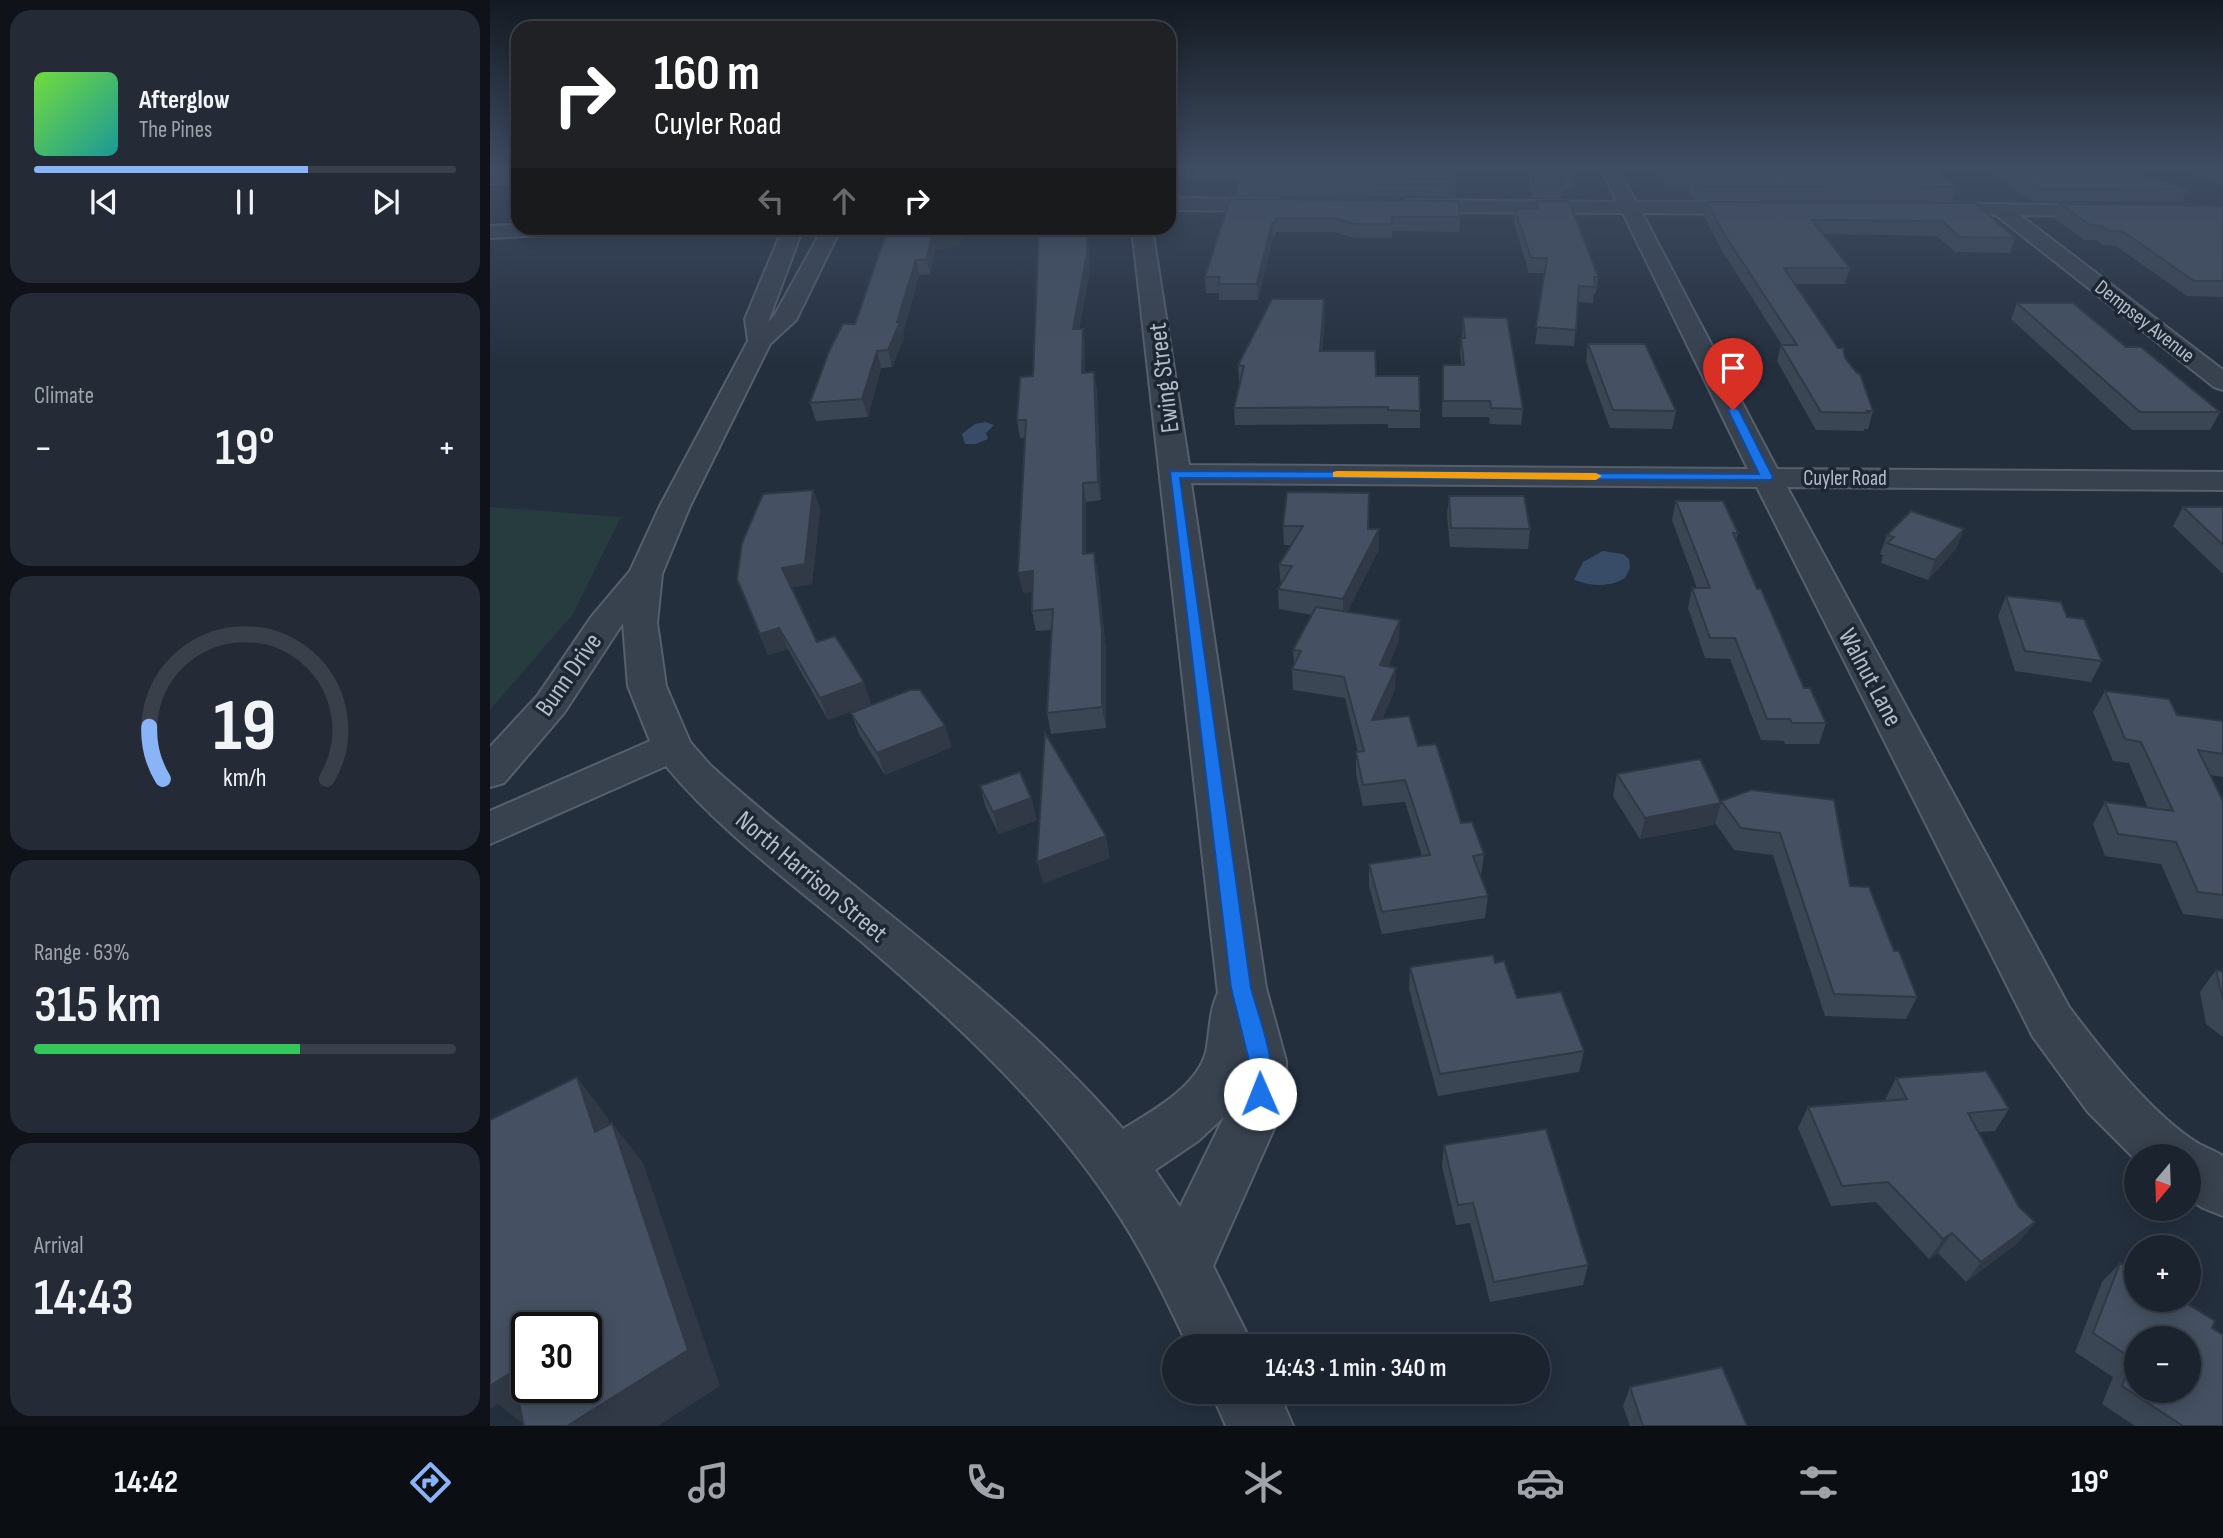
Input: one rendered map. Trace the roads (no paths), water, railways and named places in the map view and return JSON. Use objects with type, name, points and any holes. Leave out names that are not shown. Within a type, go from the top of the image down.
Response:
[{"type":"street","name":"Walnut Lane","points":[[1643,234],[2051,1022],[2084,1069],[2156,1144]]},
{"type":"street","name":"Dempsey Avenue","points":[[2032,234],[2223,382]]},
{"type":"street","name":"North Harrison Street","points":[[760,341],[756,319],[790,235]]},
{"type":"street","name":"North Harrison Street","points":[[828,235],[785,320],[760,341],[679,498],[645,574],[640,623],[647,686],[672,747],[696,775],[727,805],[981,1017],[1048,1084],[1117,1164],[1182,1267],[1215,1334]]},
{"type":"street","name":"Ewing Street","points":[[1143,235],[1241,988],[1260,1061],[1260,1094],[1249,1124],[1182,1267]]},
{"type":"street","name":"Cuyler Road","points":[[1174,474],[2223,481]]},
{"type":"street","name":"Bunn Drive","points":[[490,773],[551,704],[604,623],[645,574]]},
{"type":"street","points":[[490,829],[672,747]]},
{"type":"street","name":"Ewing Street","points":[[1117,1164],[1179,1122],[1209,1097],[1227,1068],[1241,988]]},
{"type":"street","points":[[2202,1175],[2223,1189]]},
{"type":"street","points":[[1249,1404],[1260,1426]]},
{"type":"water","points":[[985,422],[994,425],[986,433],[988,439],[976,444],[965,444],[962,434],[975,424]]},
{"type":"water","points":[[1603,551],[1623,554],[1629,559],[1630,568],[1625,578],[1600,585],[1574,580],[1583,562]]}]
